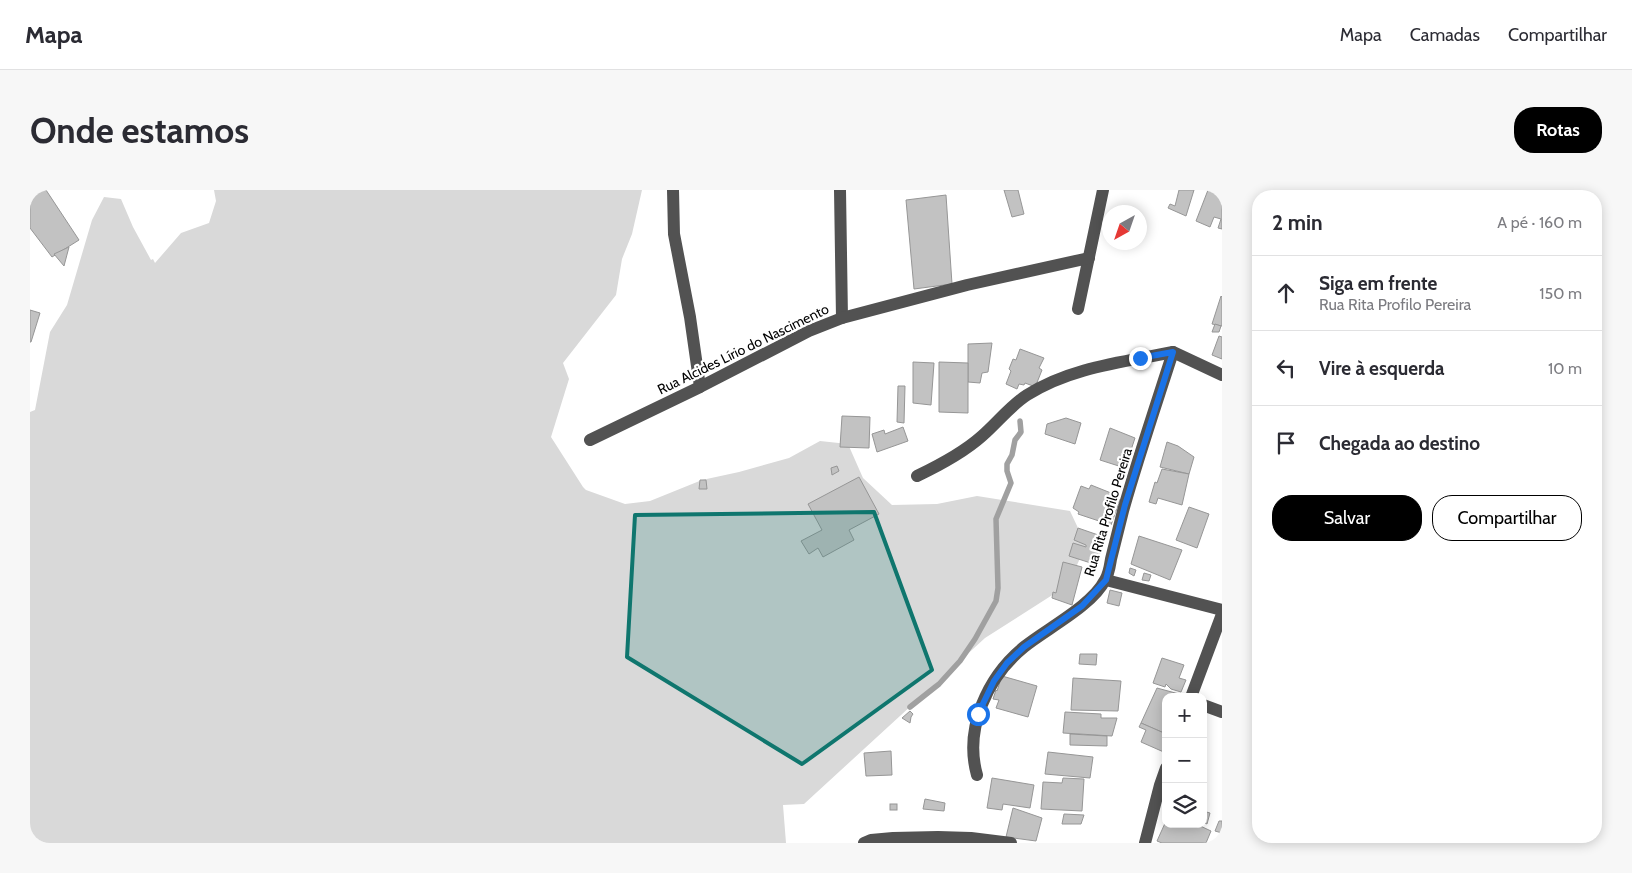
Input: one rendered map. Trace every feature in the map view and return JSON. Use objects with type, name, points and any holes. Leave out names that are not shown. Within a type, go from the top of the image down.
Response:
[{"type":"street","points":[[673,190],[674,234],[690,317],[700,387]]},
{"type":"street","points":[[840,190],[842,318]]},
{"type":"street","points":[[1078,309],[1103,190]]},
{"type":"street","name":"Rua Alcides Lírio do Nascimento","points":[[590,440],[700,387],[809,331],[842,318],[958,287],[1089,258]]},
{"type":"street","points":[[917,476],[966,449],[983,436],[1011,407],[1027,395],[1043,386],[1071,375],[1104,365],[1173,352],[1222,375]]},
{"type":"street","name":"Rua Rita Profilo Pereira","points":[[977,775],[973,762],[972,746],[978,714],[994,681],[1007,663],[1024,647],[1082,606],[1106,580],[1125,505],[1173,352]]},
{"type":"street","points":[[1106,580],[1222,610]]},
{"type":"street","points":[[1192,693],[1222,614]]},
{"type":"street","points":[[1207,706],[1222,712]]},
{"type":"street","points":[[1145,843],[1162,779]]},
{"type":"street","points":[[864,843],[871,840],[893,838],[938,837],[971,838],[1011,843]]},
{"type":"highlighted area","points":[[874,512],[932,670],[802,764],[627,657],[635,515]]},
{"type":"shaded area","points":[[214,190],[642,190],[632,234],[622,259],[616,295],[563,363],[569,379],[551,437],[586,490],[625,504],[650,501],[702,480],[789,458],[820,441],[848,444],[863,478],[892,505],[937,504],[977,496],[1070,511],[1086,545],[1068,585],[985,638],[804,804],[783,805],[786,843],[30,843],[30,412],[35,410],[50,332],[67,305],[92,220],[104,197],[121,199],[133,227],[151,260],[153,259],[155,263],[181,233],[209,223],[216,201]]},
{"type":"building","points":[[30,190],[46,190],[79,240],[52,257],[30,228]]},
{"type":"building","points":[[1004,190],[1018,190],[1024,214],[1012,217]]},
{"type":"building","points":[[1179,190],[1194,190],[1186,216],[1168,208],[1170,204],[1175,206]]},
{"type":"building","points":[[1208,190],[1222,195],[1222,229],[1218,228],[1221,219],[1214,217],[1210,227],[1196,221]]},
{"type":"building","points":[[946,195],[952,284],[914,289],[906,200]]},
{"type":"building","points":[[69,247],[64,266],[54,254]]},
{"type":"building","points":[[1222,297],[1222,326],[1212,324]]},
{"type":"building","points":[[30,310],[40,313],[31,342],[30,342]]},
{"type":"building","points":[[1215,324],[1221,326],[1219,332],[1212,332]]},
{"type":"building","points":[[1219,336],[1222,337],[1222,359],[1212,355]]},
{"type":"building","points":[[992,343],[988,372],[982,373],[980,383],[968,382],[968,344]]},
{"type":"building","points":[[1020,349],[1044,358],[1039,368],[1042,370],[1036,385],[1019,384],[1017,389],[1006,384],[1013,359],[1016,360]]},
{"type":"building","points":[[913,362],[934,363],[931,405],[913,403]]},
{"type":"building","points":[[939,362],[968,363],[968,413],[939,412]]},
{"type":"building","points":[[898,386],[905,386],[904,423],[897,422]]},
{"type":"building","points":[[842,416],[870,417],[869,448],[840,447]]},
{"type":"building","points":[[1066,418],[1081,423],[1075,444],[1045,434],[1047,424]]},
{"type":"building","points":[[903,427],[908,441],[877,452],[872,434],[884,430],[885,434]]},
{"type":"building","points":[[1110,428],[1135,438],[1125,468],[1100,460]]},
{"type":"building","points":[[1167,442],[1178,446],[1194,457],[1189,474],[1160,467]]},
{"type":"building","points":[[837,466],[839,471],[832,475],[831,468]]},
{"type":"building","points":[[1162,469],[1189,474],[1182,505],[1158,498],[1156,504],[1149,502],[1155,482],[1157,483]]},
{"type":"building","points":[[859,477],[879,514],[849,530],[854,540],[823,557],[818,548],[809,554],[801,541],[822,530],[808,504]]},
{"type":"building","points":[[700,480],[706,480],[707,489],[699,489]]},
{"type":"building","points":[[1091,485],[1116,495],[1115,498],[1120,500],[1111,525],[1078,514],[1079,512],[1073,508],[1081,486],[1089,489]]},
{"type":"building","points":[[1189,507],[1209,514],[1197,548],[1176,540]]},
{"type":"building","points":[[1078,528],[1104,537],[1097,565],[1069,556],[1073,543],[1086,547],[1086,545],[1074,540]]},
{"type":"building","points":[[1139,536],[1182,550],[1170,580],[1131,564]]},
{"type":"building","points":[[1063,562],[1082,567],[1072,605],[1052,598],[1053,592],[1056,593]]},
{"type":"building","points":[[1130,568],[1136,570],[1134,576],[1129,573]]},
{"type":"building","points":[[1144,573],[1151,575],[1149,581],[1142,580]]},
{"type":"building","points":[[1110,590],[1122,593],[1119,606],[1107,603]]},
{"type":"building","points":[[1080,654],[1097,654],[1096,665],[1079,664]]},
{"type":"building","points":[[1162,658],[1184,665],[1179,678],[1186,680],[1181,692],[1171,689],[1166,684],[1165,687],[1153,683]]},
{"type":"building","points":[[1002,676],[1037,686],[1028,717],[996,708],[999,700],[993,699]]},
{"type":"building","points":[[1073,678],[1121,681],[1118,711],[1071,710]]},
{"type":"building","points":[[1157,688],[1175,693],[1162,693],[1162,732],[1141,723]]},
{"type":"building","points":[[910,711],[913,714],[910,723],[902,718]]},
{"type":"building","points":[[1065,712],[1101,714],[1101,718],[1117,718],[1112,736],[1063,733]]},
{"type":"building","points":[[1141,723],[1162,732],[1162,751],[1141,742],[1146,730],[1139,727]]},
{"type":"building","points":[[1070,734],[1107,736],[1107,746],[1070,745]]},
{"type":"building","points":[[891,751],[892,775],[866,776],[864,753]]},
{"type":"building","points":[[1048,752],[1093,757],[1090,778],[1045,774]]},
{"type":"building","points":[[992,778],[1034,785],[1030,808],[1003,804],[1002,810],[987,808]]},
{"type":"building","points":[[1063,778],[1084,779],[1082,811],[1041,809],[1043,782],[1062,783]]},
{"type":"building","points":[[925,799],[945,803],[944,811],[923,809]]},
{"type":"building","points":[[890,804],[897,804],[897,810],[890,810]]},
{"type":"building","points":[[1013,808],[1042,818],[1036,841],[1006,837]]},
{"type":"building","points":[[1207,812],[1210,813],[1207,824]]},
{"type":"building","points":[[1064,814],[1084,815],[1081,824],[1062,824]]},
{"type":"building","points":[[1219,821],[1222,821],[1222,833],[1215,831]]},
{"type":"building","points":[[1163,828],[1205,828],[1211,831],[1206,843],[1162,843],[1157,841]]},
{"type":"waterway","points":[[910,707],[939,684],[960,661],[975,639],[996,601],[998,588],[996,519],[1011,483],[1007,464],[1012,455],[1015,440],[1021,432],[1020,421]]},
{"type":"route","points":[[978,714],[994,681],[1007,663],[1024,647],[1082,606],[1106,580],[1125,505],[1173,352],[1140,358]]}]
